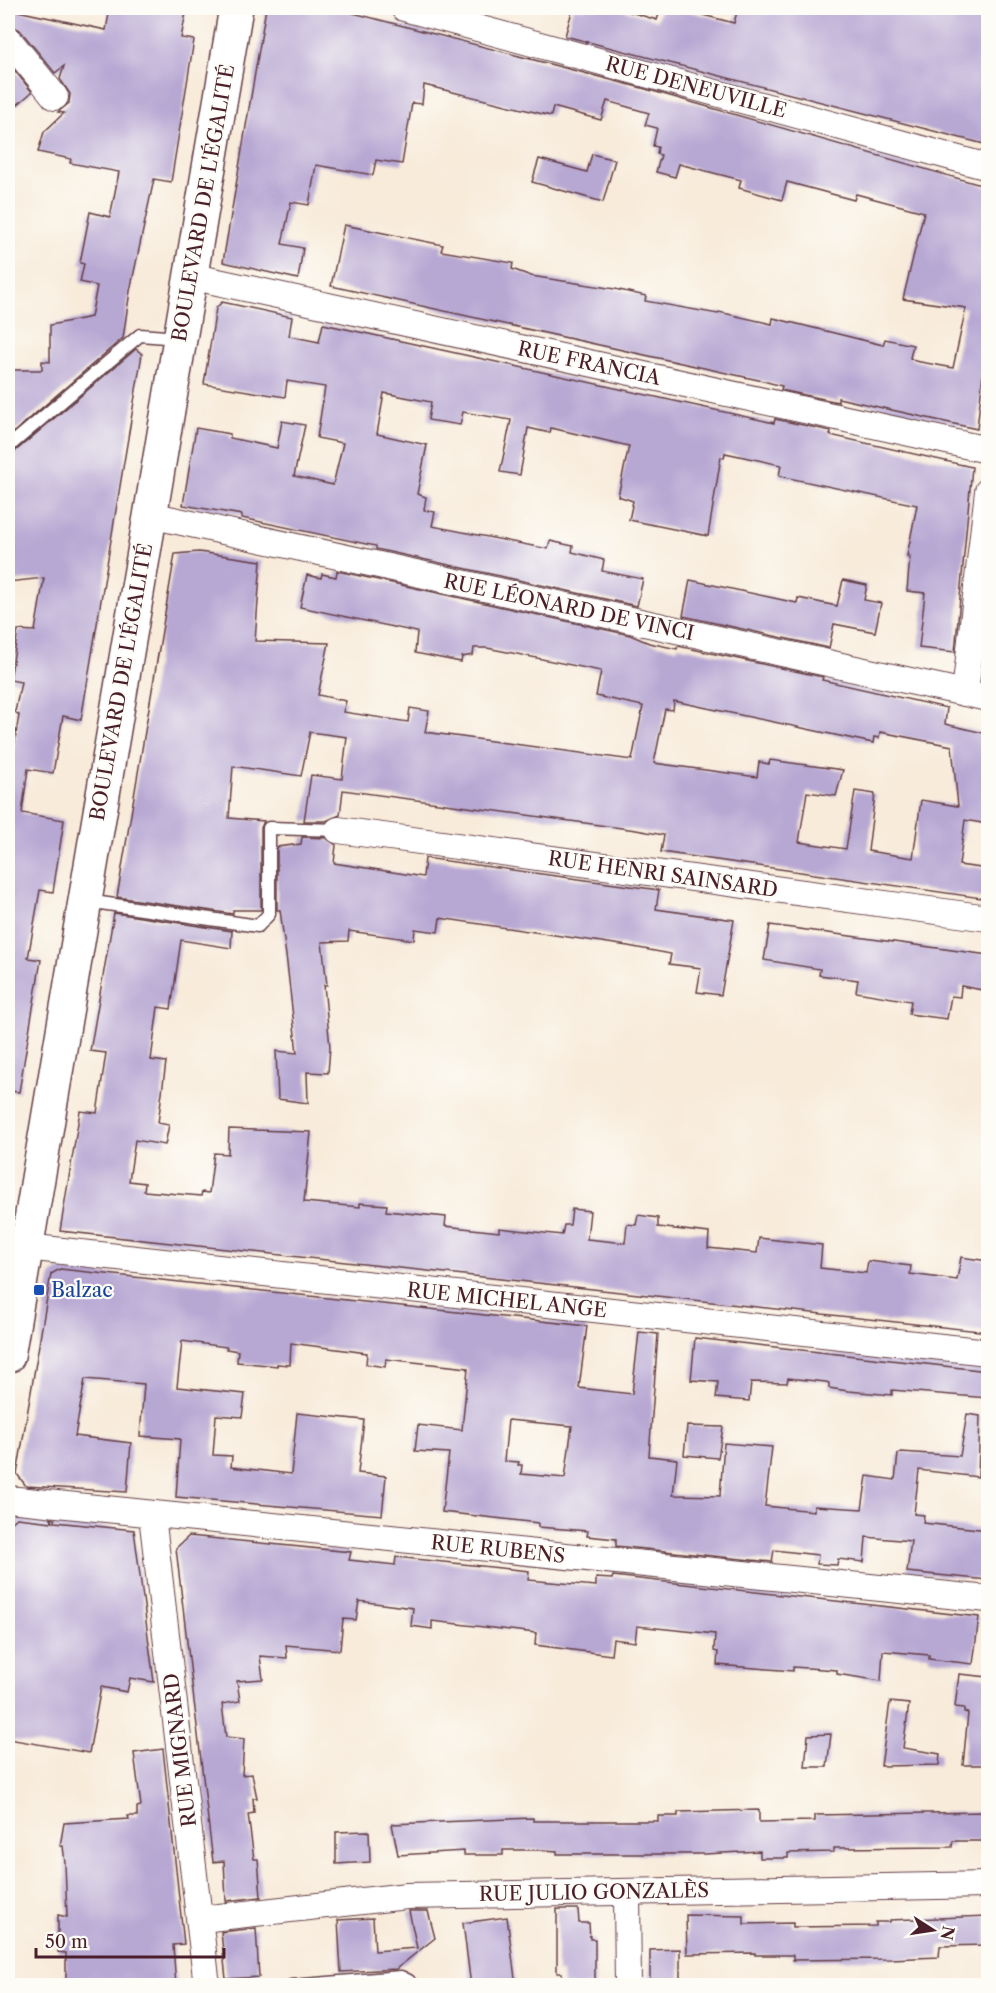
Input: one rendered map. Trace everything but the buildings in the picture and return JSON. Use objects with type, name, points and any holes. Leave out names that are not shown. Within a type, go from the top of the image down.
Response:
[{"type":"main road","name":"BOULEVARD DE L'ÉGALITÉ","points":[[8,1356],[12,1304],[26,1247],[236,8]]},
{"type":"street","name":"RUE DENEUVILLE","points":[[404,8],[988,166]]},
{"type":"street","points":[[8,39],[55,97]]},
{"type":"street","name":"RUE FRANCIA","points":[[190,276],[988,450]]},
{"type":"street","points":[[977,696],[988,491]]},
{"type":"street","name":"RUE LÉONARD DE VINCI","points":[[150,515],[977,696]]},
{"type":"street","name":"RUE HENRI SAINSARD","points":[[338,830],[988,918]]},
{"type":"street","name":"RUE MICHEL ANGE","points":[[26,1247],[988,1352]]},
{"type":"street","name":"RUE RUBENS","points":[[8,1499],[988,1599]]},
{"type":"street","name":"RUE MIGNARD","points":[[152,1515],[201,1919],[207,1986]]},
{"type":"street","name":"RUE JULIO GONZALÈS","points":[[201,1919],[407,1896],[988,1885]]},
{"type":"street","points":[[627,1892],[628,1986]]},
{"type":"lane","points":[[8,447],[140,335],[180,338]]},
{"type":"lane","points":[[84,901],[258,926],[269,914],[268,828],[338,830]]},
{"type":"lane","points":[[291,1986],[401,1977],[409,1981],[410,1986]]},
{"type":"place","name":"Balzac","points":[[39,1290]]}]
